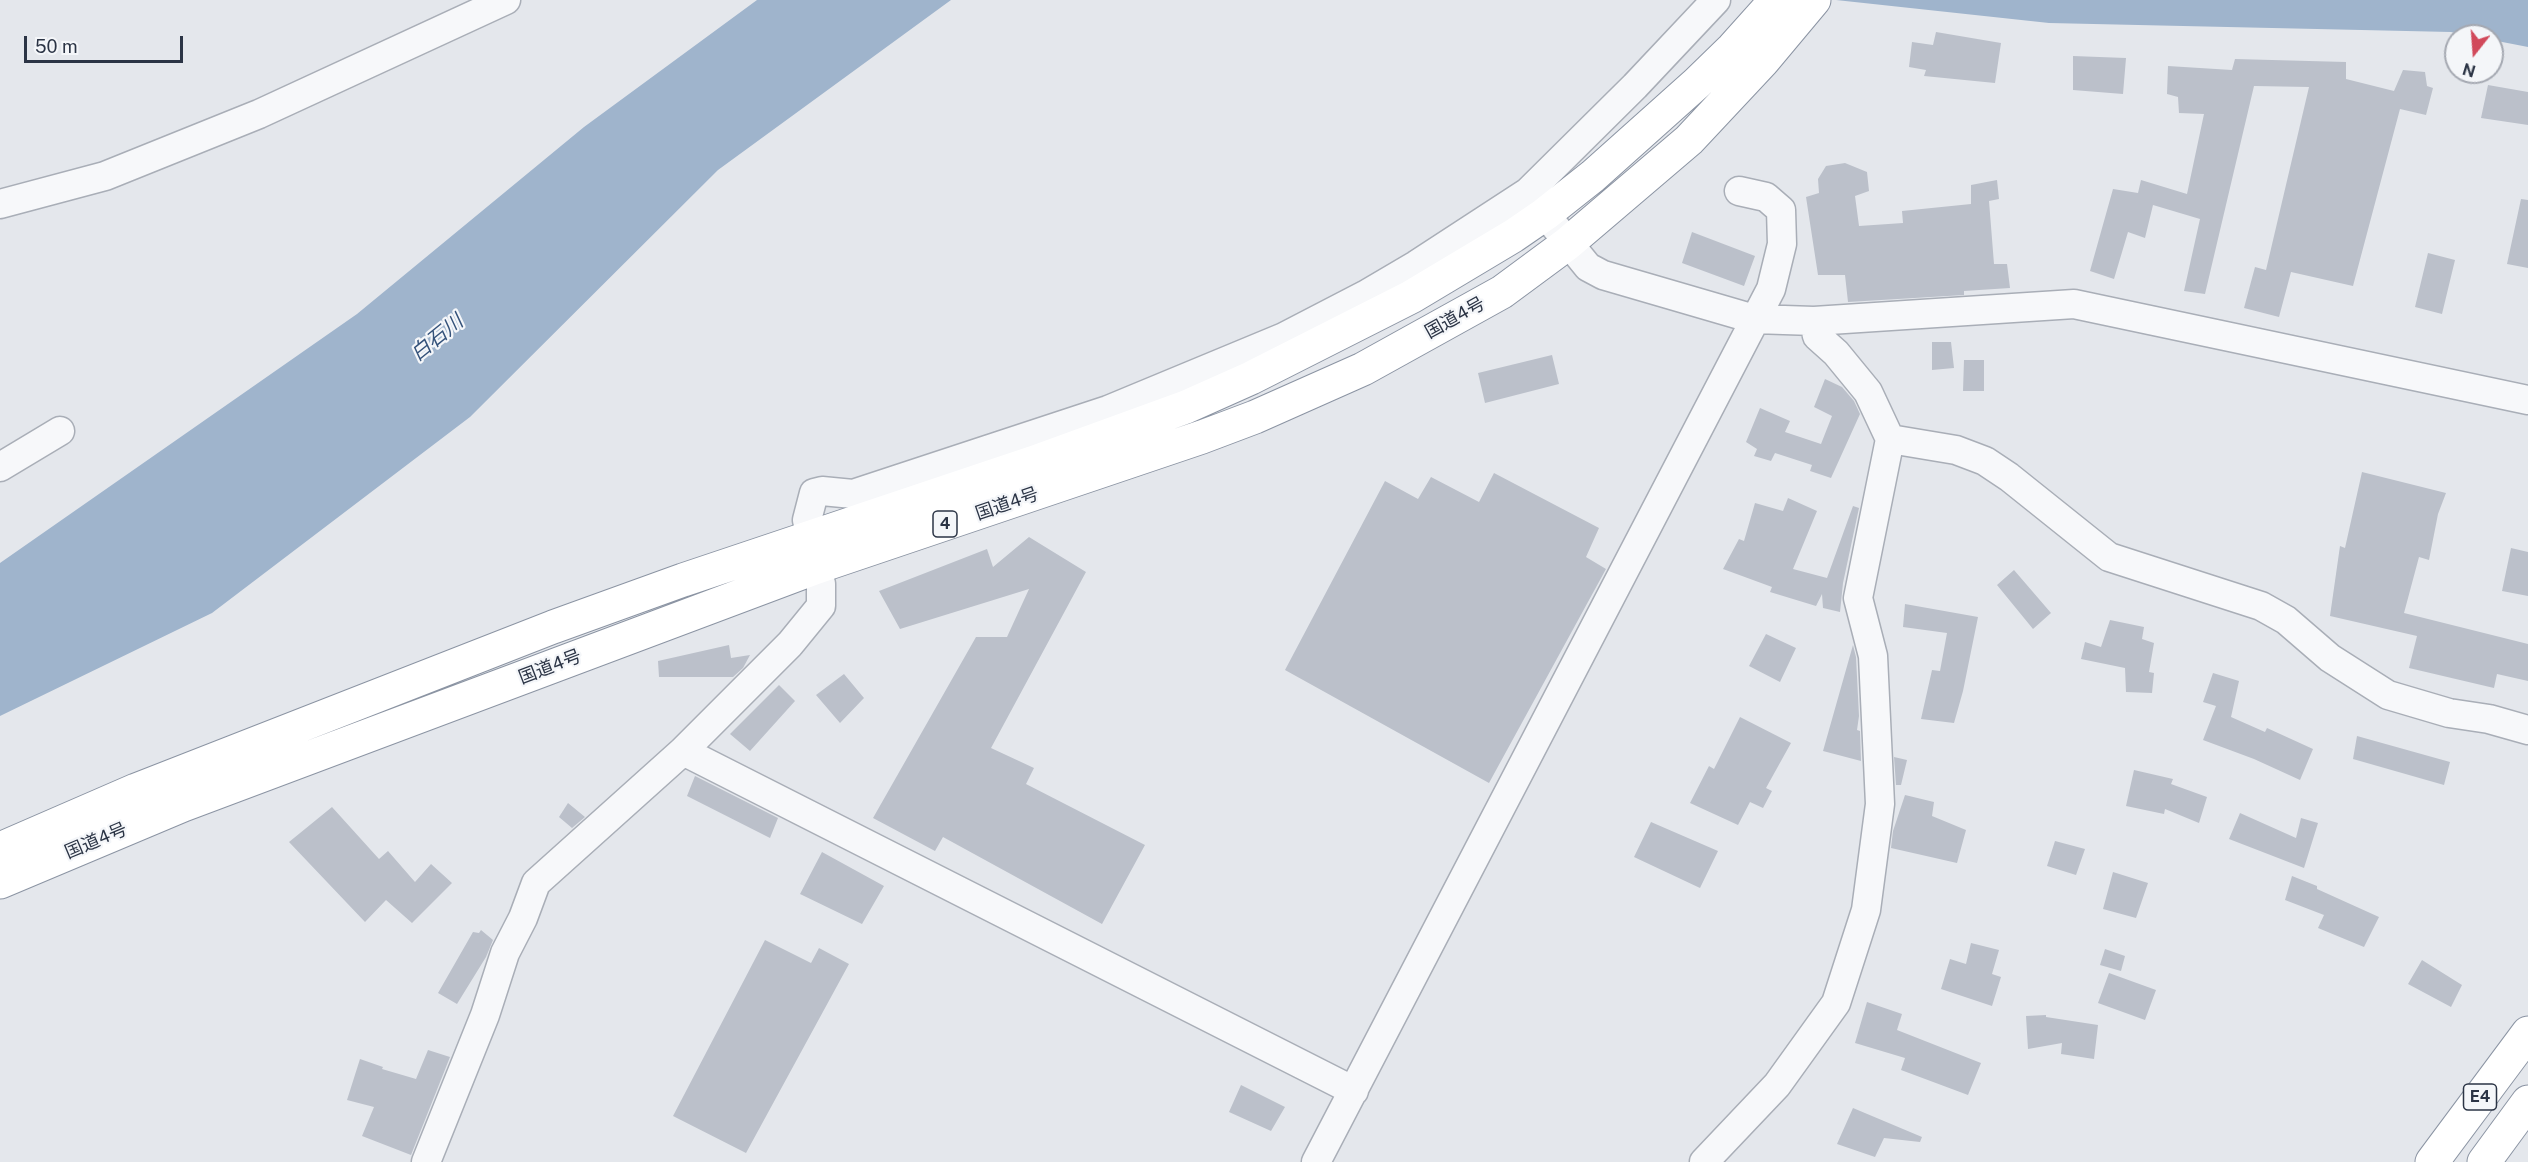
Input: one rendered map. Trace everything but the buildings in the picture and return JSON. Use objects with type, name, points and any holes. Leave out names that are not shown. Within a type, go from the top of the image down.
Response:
[{"type":"highway","name":"国道4号","points":[[0,849],[136,790],[553,627],[683,580],[814,553],[1081,479],[1256,417],[1363,369],[1502,292],[1567,244],[1689,140],[1763,61],[1789,7]]},
{"type":"highway","name":"国道4号","points":[[0,882],[183,805],[814,553],[1032,463],[1186,407],[1251,378],[1411,297],[1513,236],[1545,214],[1593,176],[1697,83],[1789,7]]},
{"type":"highway","name":"E4","points":[[2432,1162],[2528,1033]]},
{"type":"highway","name":"E4","points":[[2484,1162],[2528,1102]]},
{"type":"street","points":[[0,204],[105,176],[259,114],[506,0]]},
{"type":"street","points":[[426,1162],[485,1015],[505,953],[523,918],[536,883],[683,751],[790,644],[821,606],[822,595],[807,520],[814,493],[822,491],[853,494],[1108,410],[1284,337],[1416,266],[1528,192],[1635,86],[1716,0]]},
{"type":"street","points":[[1316,1162],[1729,374],[1754,319],[1772,289],[1782,244],[1782,210],[1766,197],[1739,191]]},
{"type":"street","points":[[1545,214],[1567,244],[1588,267],[1603,275],[1754,319],[1814,321],[2073,304],[2528,400]]},
{"type":"street","points":[[1704,1162],[1777,1085],[1836,1003],[1866,910],[1880,804],[1873,656],[1858,598],[1890,439],[1868,392],[1836,353],[1817,336],[1814,321]]},
{"type":"street","points":[[0,467],[60,431]]},
{"type":"street","points":[[1890,439],[1956,450],[1984,461],[2009,477],[2109,557],[2261,606],[2286,620],[2330,658],[2388,695],[2449,713],[2489,719],[2528,730]]},
{"type":"street","points":[[683,751],[1354,1091]]},
{"type":"water","name":"白石川","points":[[757,0],[951,0],[718,170],[470,417],[212,613],[0,716],[0,563],[357,314],[584,127]]},
{"type":"water","points":[[1836,0],[2528,0],[2528,47],[2504,42],[2504,24],[2444,24],[2444,32],[2049,23]]}]
